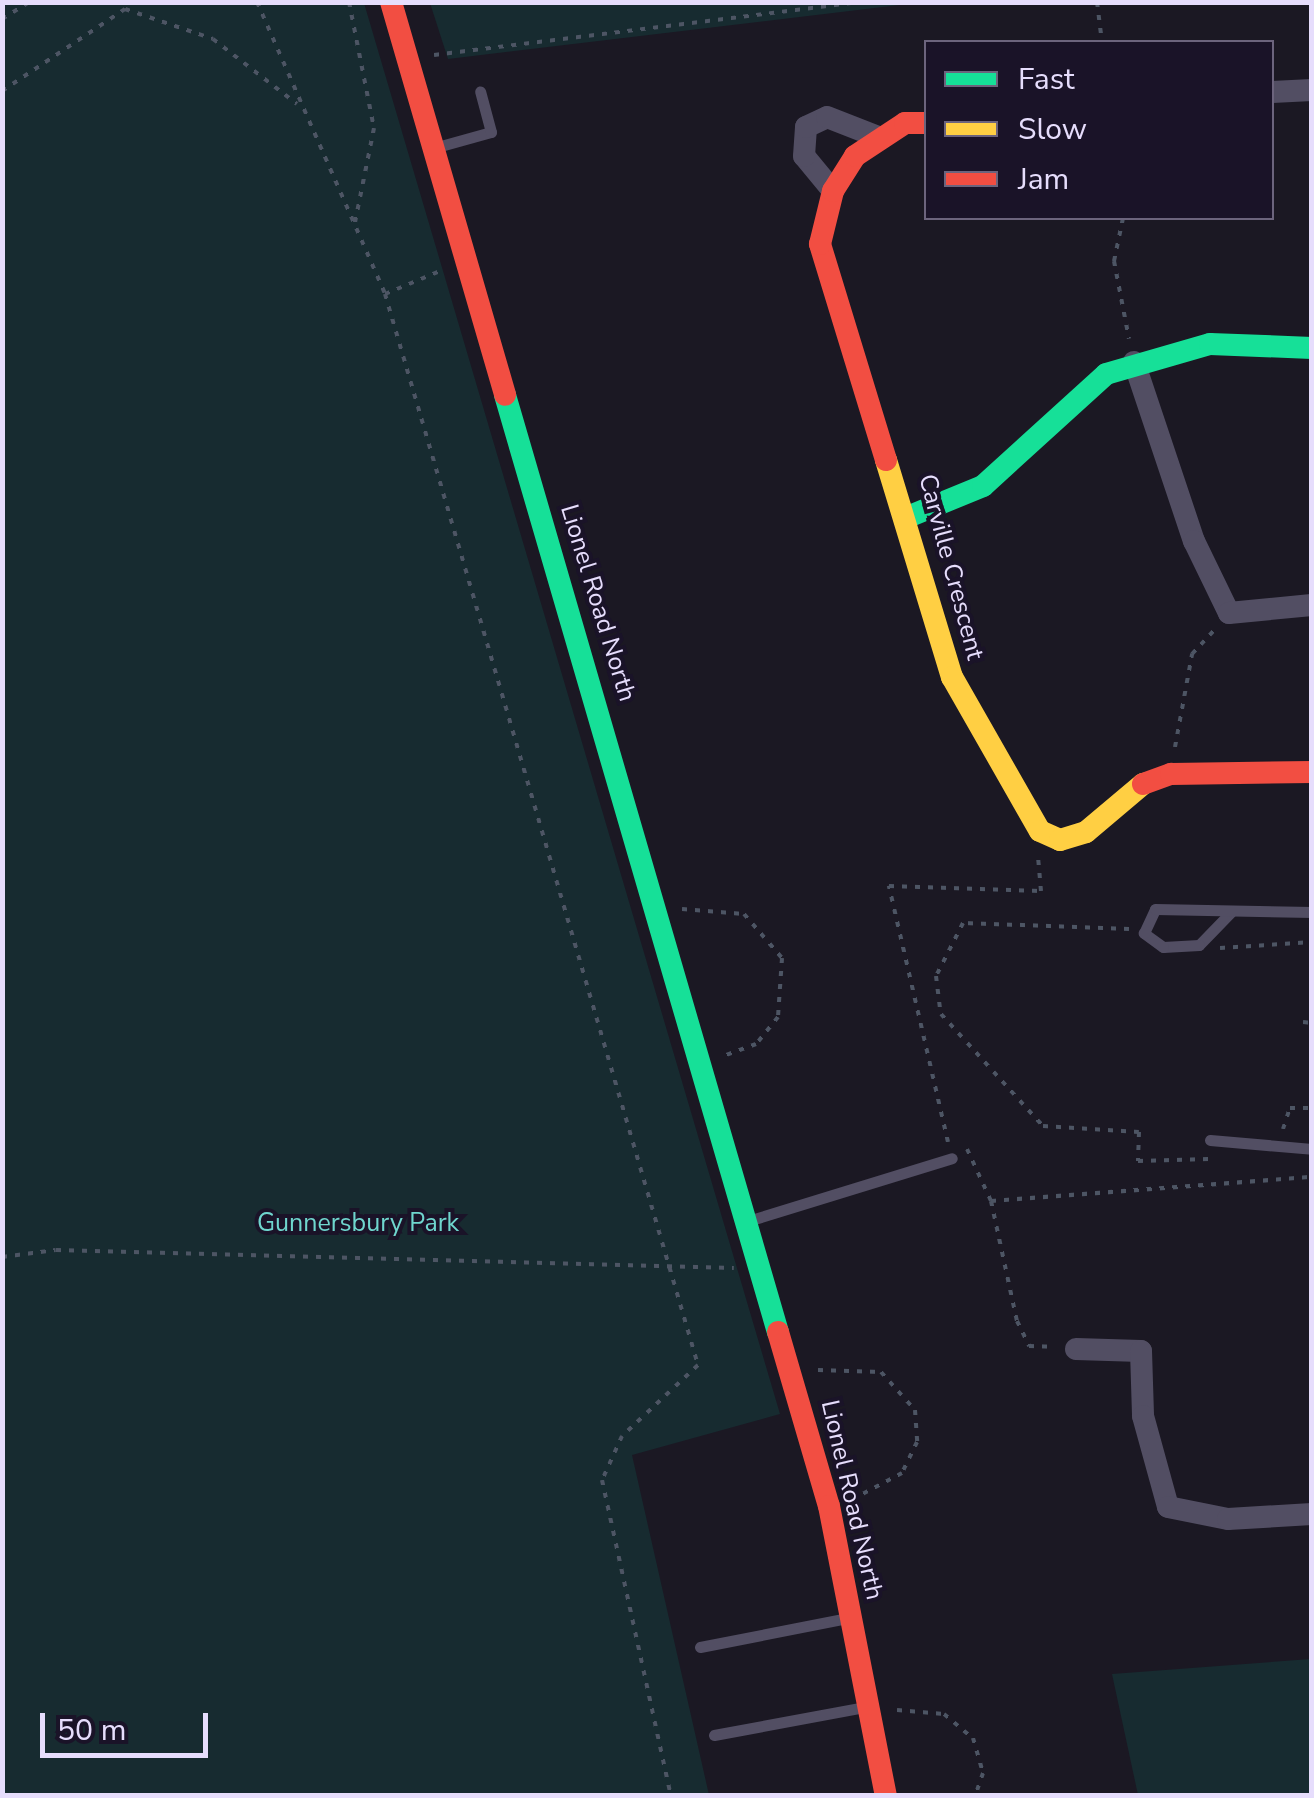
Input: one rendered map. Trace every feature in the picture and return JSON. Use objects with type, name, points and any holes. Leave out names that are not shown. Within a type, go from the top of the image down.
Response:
[{"type":"street","name":"Lionel Road North","points":[[391,2],[462,262],[661,914],[830,1506],[886,1796]]},
{"type":"street","points":[[1274,92],[1312,90]]},
{"type":"street","points":[[833,191],[804,156],[806,128],[826,117],[878,137],[924,124]]},
{"type":"street","name":"Carville Crescent","points":[[878,137],[833,191],[820,244],[828,288],[910,516],[952,677],[1049,838]]},
{"type":"street","points":[[910,516],[983,486],[1072,398],[1134,362],[1210,344],[1312,348]]},
{"type":"street","points":[[1134,362],[1194,540],[1229,613],[1312,605]]},
{"type":"street","points":[[1049,838],[1074,838],[1132,788],[1172,774],[1312,772]]},
{"type":"street","points":[[1076,1349],[1141,1351],[1143,1416],[1168,1506],[1228,1519],[1312,1514]]},
{"type":"lane","points":[[433,148],[491,132],[480,91]]},
{"type":"lane","points":[[1231,912],[1198,945],[1163,947],[1144,933],[1155,908],[1312,912]]},
{"type":"lane","points":[[1210,1140],[1312,1149]]},
{"type":"lane","points":[[749,1220],[952,1158]]},
{"type":"lane","points":[[700,1647],[852,1617]]},
{"type":"lane","points":[[714,1735],[871,1711]]},
{"type":"path","points":[[2,20],[29,2]]},
{"type":"path","points":[[257,2],[384,294],[698,1365],[622,1436],[602,1480],[671,1796]]},
{"type":"path","points":[[349,2],[374,128],[354,227]]},
{"type":"path","points":[[408,63],[861,2]]},
{"type":"path","points":[[1098,2],[1102,40]]},
{"type":"path","points":[[2,91],[127,6],[213,40],[301,107]]},
{"type":"path","points":[[1123,220],[1114,261],[1134,362]]},
{"type":"path","points":[[384,294],[462,262]]},
{"type":"path","points":[[1172,774],[1192,654],[1229,613]]},
{"type":"path","points":[[1049,838],[1038,856],[1041,890],[890,886],[952,1158],[972,1146],[992,1201],[1004,1280],[1028,1346],[1076,1349]]},
{"type":"path","points":[[661,914],[729,908],[759,924],[782,958],[785,998],[768,1032],[702,1062]]},
{"type":"path","points":[[1136,942],[1118,924],[963,922],[936,976],[941,1014],[1043,1126],[1139,1132],[1138,1161],[1209,1163],[1210,1140]]},
{"type":"path","points":[[1206,957],[1230,944],[1312,942]]},
{"type":"path","points":[[1304,1022],[1312,1023]]},
{"type":"path","points":[[1265,1128],[1288,1126],[1290,1108],[1312,1108]]},
{"type":"path","points":[[992,1201],[1312,1178]]},
{"type":"path","points":[[2,1257],[56,1250],[764,1269]]},
{"type":"path","points":[[794,1378],[862,1366],[895,1380],[914,1410],[918,1442],[902,1473],[830,1506]]},
{"type":"path","points":[[871,1711],[912,1708],[958,1724],[980,1754],[976,1796]]},
{"type":"path","points":[[1312,1763],[1312,1777]]},
{"type":"green space","name":"Gunnersbury Park","points":[[3,2],[364,3],[780,1414],[632,1455],[709,1795],[3,1795]]},
{"type":"green space","points":[[430,2],[916,3],[448,59]]},
{"type":"green space","points":[[1311,1659],[1311,1795],[1138,1795],[1112,1674]]},
{"type":"traffic: fast","points":[[910,516],[983,486],[1106,374],[1210,344],[1312,348]]},
{"type":"traffic: fast","points":[[505,395],[778,1332]]},
{"type":"traffic: slow","points":[[886,460],[952,677],[1040,831],[1060,840],[1086,832],[1143,784]]},
{"type":"traffic: jam","points":[[391,2],[505,395]]},
{"type":"traffic: jam","points":[[886,460],[820,244],[833,191],[855,156],[905,123],[924,123]]},
{"type":"traffic: jam","points":[[1143,784],[1171,774],[1312,772]]},
{"type":"traffic: jam","points":[[778,1332],[829,1506],[886,1796]]}]
